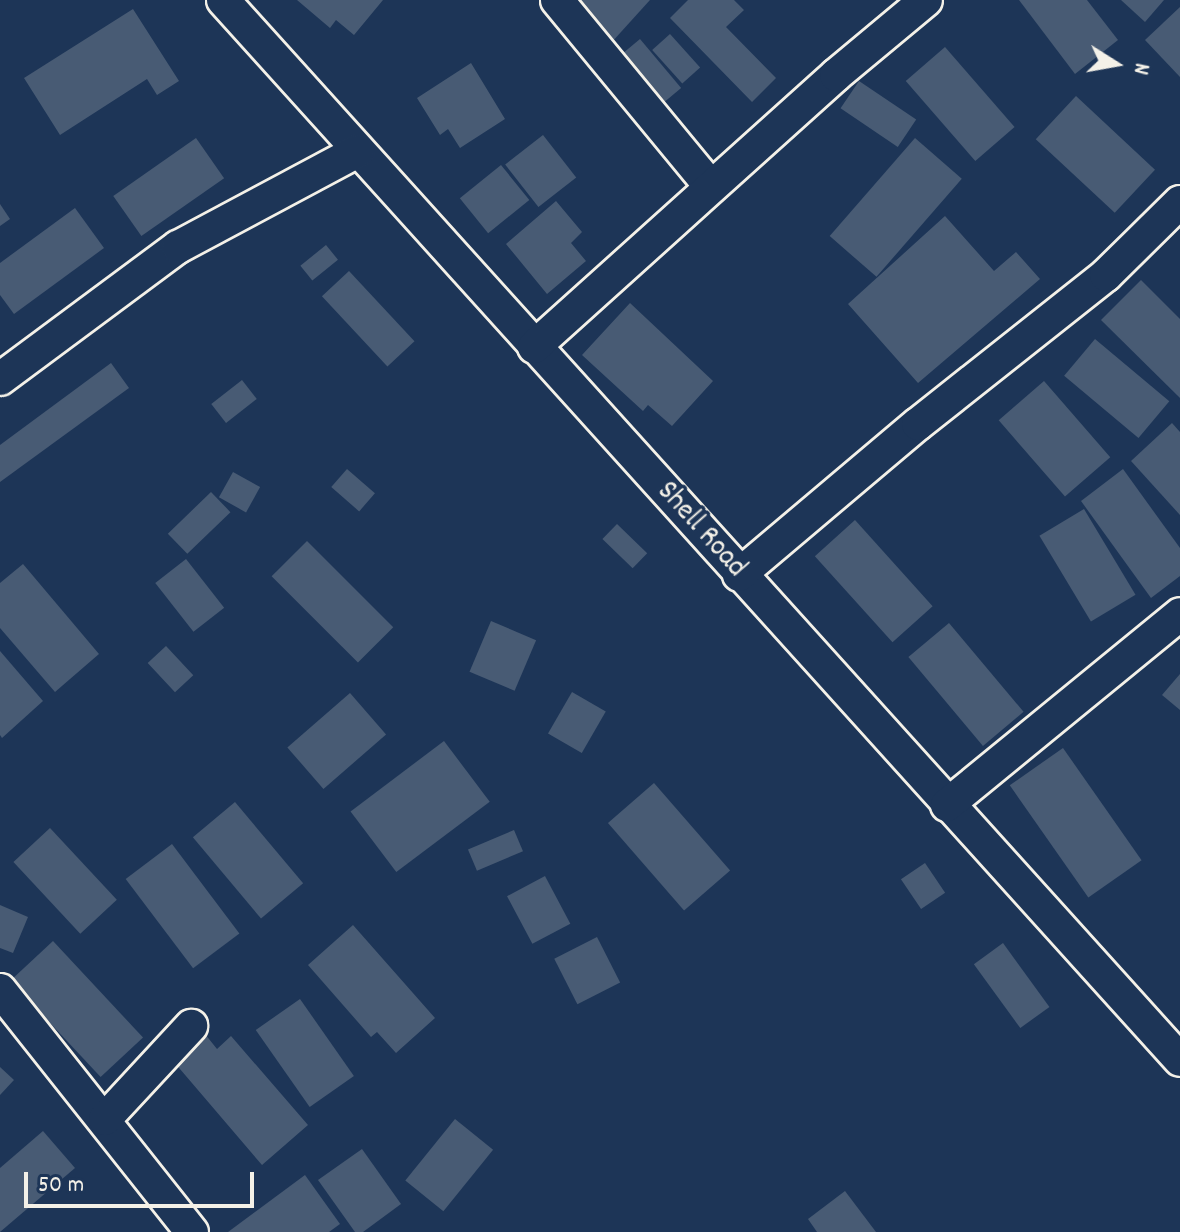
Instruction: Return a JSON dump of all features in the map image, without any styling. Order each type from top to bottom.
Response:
[{"type":"street","name":"Shell Road","points":[[223,0],[1180,1060]]},
{"type":"street","points":[[557,0],[711,187]]},
{"type":"street","points":[[534,347],[836,75],[926,0]]},
{"type":"street","points":[[0,379],[178,247],[358,151]]},
{"type":"street","points":[[739,575],[918,424],[1106,275],[1180,202]]},
{"type":"street","points":[[947,805],[1180,614]]},
{"type":"street","points":[[0,990],[192,1232]]},
{"type":"street","points":[[105,1119],[191,1026]]},
{"type":"building","points":[[297,0],[383,0],[354,35],[336,20],[330,28]]},
{"type":"building","points":[[581,0],[650,0],[611,43],[574,9]]},
{"type":"building","points":[[688,0],[734,0],[744,10],[726,27],[776,78],[752,102],[670,18]]},
{"type":"building","points":[[1019,0],[1087,0],[1118,40],[1075,74]]},
{"type":"building","points":[[1121,0],[1164,0],[1145,22]]},
{"type":"building","points":[[1180,7],[1180,77],[1145,40]]},
{"type":"building","points":[[133,9],[179,81],[157,95],[147,79],[60,135],[24,78]]},
{"type":"building","points":[[670,34],[700,67],[682,84],[652,50]]},
{"type":"building","points":[[640,39],[681,88],[662,104],[621,55]]},
{"type":"building","points":[[945,47],[1015,127],[975,161],[906,81]]},
{"type":"building","points":[[471,63],[505,119],[460,148],[448,129],[440,135],[417,98]]},
{"type":"building","points":[[859,81],[916,120],[898,147],[841,108]]},
{"type":"building","points":[[1076,96],[1155,170],[1115,213],[1036,139]]},
{"type":"building","points":[[543,135],[576,178],[538,207],[505,165]]},
{"type":"building","points":[[196,138],[224,178],[141,236],[113,196]]},
{"type":"building","points":[[915,138],[962,179],[877,277],[830,236]]},
{"type":"building","points":[[501,165],[529,200],[488,233],[460,198]]},
{"type":"building","points":[[556,201],[582,232],[571,243],[586,261],[547,294],[506,244]]},
{"type":"building","points":[[0,204],[10,219],[0,226]]},
{"type":"building","points":[[75,208],[104,248],[14,314],[0,295],[0,263]]},
{"type":"building","points":[[945,216],[994,271],[1016,252],[1040,279],[918,383],[848,304]]},
{"type":"building","points":[[326,245],[338,260],[312,281],[300,266]]},
{"type":"building","points":[[349,271],[414,341],[387,366],[322,296]]},
{"type":"building","points":[[1141,280],[1180,319],[1180,398],[1101,320]]},
{"type":"building","points":[[630,303],[713,381],[672,426],[648,405],[643,411],[582,355]]},
{"type":"building","points":[[1095,339],[1169,401],[1138,438],[1064,376]]},
{"type":"building","points":[[111,363],[129,388],[0,482],[0,445]]},
{"type":"building","points":[[242,380],[257,399],[226,423],[211,404]]},
{"type":"building","points":[[1044,381],[1110,457],[1065,497],[999,420]]},
{"type":"building","points":[[1172,423],[1180,432],[1180,515],[1131,461]]},
{"type":"building","points":[[347,469],[375,493],[359,511],[331,487]]},
{"type":"building","points":[[1123,469],[1180,548],[1180,576],[1151,598],[1081,501]]},
{"type":"building","points":[[233,472],[260,487],[246,512],[219,497]]},
{"type":"building","points":[[211,492],[230,512],[187,554],[168,534]]},
{"type":"building","points":[[1084,509],[1136,595],[1091,621],[1039,536]]},
{"type":"building","points":[[855,520],[933,606],[892,642],[815,556]]},
{"type":"building","points":[[617,524],[647,553],[633,568],[602,539]]},
{"type":"building","points":[[307,541],[393,627],[358,663],[272,576]]},
{"type":"building","points":[[186,559],[224,608],[193,632],[155,583]]},
{"type":"building","points":[[23,564],[99,654],[55,692],[0,628],[0,583]]},
{"type":"building","points":[[491,621],[536,640],[515,691],[470,672]]},
{"type":"building","points":[[949,623],[1024,712],[983,746],[908,657]]},
{"type":"building","points":[[166,646],[193,675],[175,692],[148,663]]},
{"type":"building","points":[[0,651],[43,701],[2,738],[0,735]]},
{"type":"building","points":[[1180,674],[1180,710],[1162,695]]},
{"type":"building","points":[[572,692],[606,712],[582,753],[548,734]]},
{"type":"building","points":[[350,693],[386,735],[323,789],[287,747]]},
{"type":"building","points":[[444,741],[490,802],[396,872],[351,811]]},
{"type":"building","points":[[1063,748],[1142,860],[1088,898],[1010,785]]},
{"type":"building","points":[[654,783],[730,871],[684,911],[608,823]]},
{"type":"building","points":[[235,802],[303,883],[261,919],[193,837]]},
{"type":"building","points":[[50,828],[117,900],[80,934],[13,862]]},
{"type":"building","points":[[514,830],[523,851],[477,871],[468,850]]},
{"type":"building","points":[[172,844],[239,933],[193,968],[126,879]]},
{"type":"building","points":[[925,863],[945,893],[921,909],[901,879]]},
{"type":"building","points":[[545,876],[570,924],[532,944],[507,896]]},
{"type":"building","points":[[0,905],[28,917],[13,953],[0,948]]},
{"type":"building","points":[[353,925],[435,1018],[396,1053],[377,1032],[371,1037],[308,965]]},
{"type":"building","points":[[597,937],[620,982],[577,1004],[554,959]]},
{"type":"building","points":[[53,941],[143,1038],[101,1077],[11,981]]},
{"type":"building","points":[[1003,943],[1049,1007],[1020,1028],[974,964]]},
{"type":"building","points":[[300,999],[354,1076],[310,1107],[256,1030]]},
{"type":"building","points":[[205,1034],[217,1049],[231,1036],[308,1125],[262,1165],[174,1062]]},
{"type":"building","points":[[0,1067],[14,1080],[0,1095]]},
{"type":"building","points":[[455,1119],[493,1150],[443,1211],[405,1180]]},
{"type":"building","points":[[43,1131],[75,1168],[0,1232],[0,1168]]},
{"type":"building","points":[[362,1149],[401,1204],[363,1232],[355,1232],[318,1180]]},
{"type":"building","points":[[305,1175],[340,1224],[329,1232],[228,1232]]},
{"type":"building","points":[[845,1191],[876,1232],[817,1232],[808,1219]]}]
